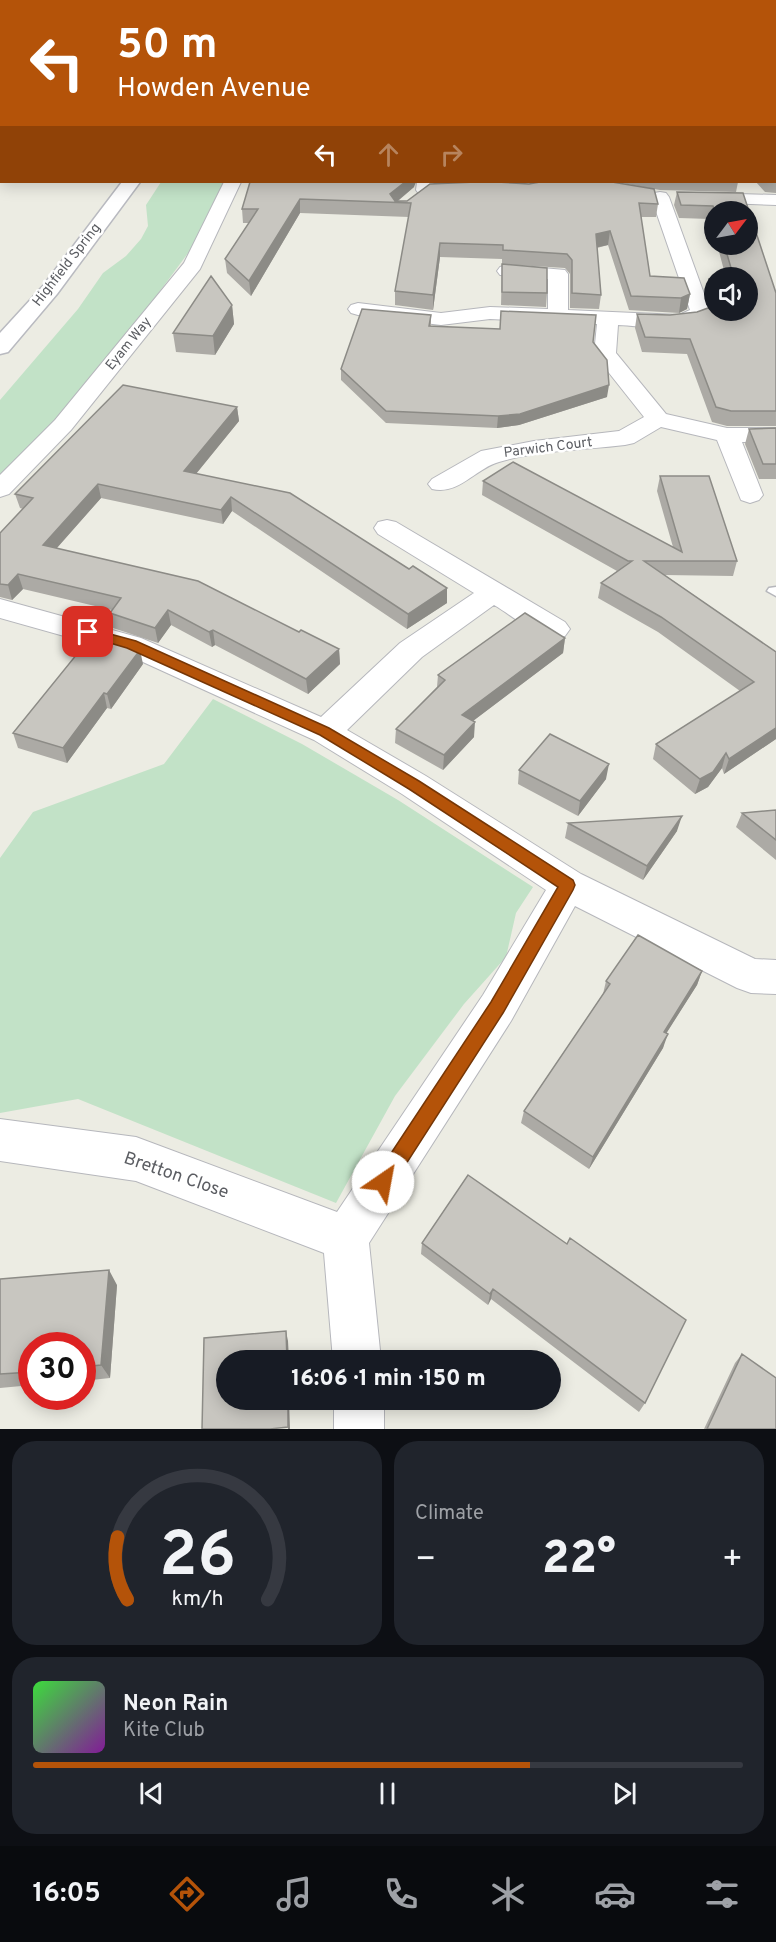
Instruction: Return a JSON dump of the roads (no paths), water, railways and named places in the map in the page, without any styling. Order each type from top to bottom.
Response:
[{"type":"main road","name":"Highfield Spring","points":[[0,347],[50,290],[130,183]]},
{"type":"street","name":"Eyam Way","points":[[0,489],[63,425],[193,265],[232,183]]},
{"type":"street","points":[[409,202],[425,186],[478,188]]},
{"type":"street","points":[[638,194],[660,197],[776,200]]},
{"type":"street","points":[[357,309],[441,319],[490,313],[681,321],[701,314],[660,197]]},
{"type":"street","points":[[507,271],[558,274],[558,315]]},
{"type":"street","points":[[608,317],[605,354],[658,419],[727,435],[776,435]]},
{"type":"street","name":"Parwich Court","points":[[441,484],[490,456],[534,448],[626,438],[658,419]]},
{"type":"street","points":[[727,435],[750,495]]},
{"type":"street","points":[[387,528],[555,629]]},
{"type":"street","points":[[325,732],[411,650],[494,592]]},
{"type":"street","points":[[0,608],[131,645],[325,732],[414,785],[568,885],[751,976],[776,977]]},
{"type":"street","points":[[356,1350],[346,1238],[497,1008],[568,885]]},
{"type":"street","name":"Bretton Close","points":[[0,1140],[136,1159],[346,1238]]},
{"type":"street","points":[[359,1410],[359,1429]]}]
